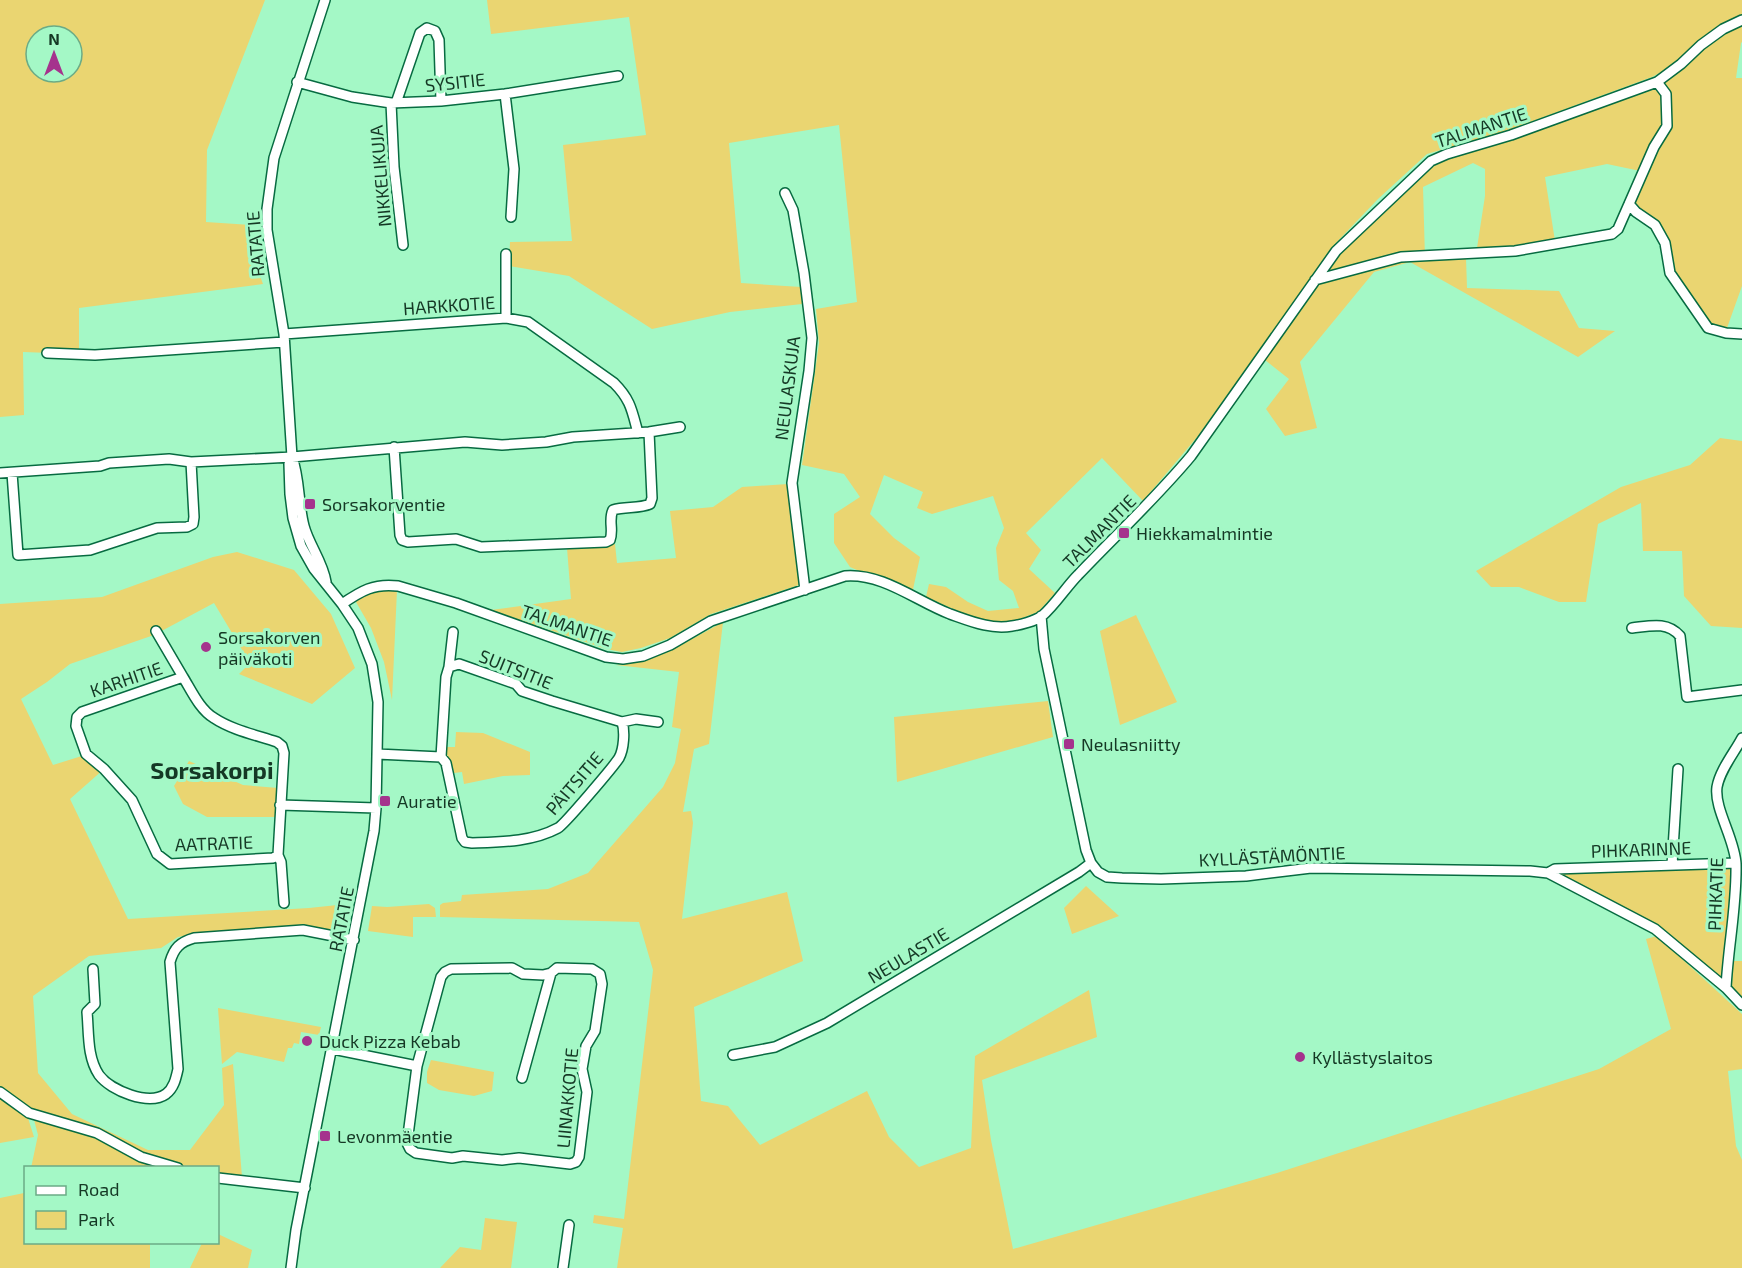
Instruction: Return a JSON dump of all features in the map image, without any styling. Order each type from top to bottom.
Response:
[{"type":"street","name":"RATATIE","points":[[291,1268],[354,940],[374,831],[376,808],[378,702],[372,664],[358,628],[314,569],[301,546],[296,528],[290,494],[289,464],[292,457],[284,338],[267,230],[267,209],[274,158],[325,0]]},
{"type":"street","name":"TALMANTIE","points":[[342,604],[373,586],[399,586],[456,603],[606,657],[623,659],[643,656],[670,645],[711,621],[845,576],[855,575],[882,582],[944,612],[987,626],[1000,628],[1014,626],[1041,616],[1164,488],[1191,456],[1336,252],[1431,161],[1511,135],[1657,82],[1701,45],[1723,29],[1742,20]]},
{"type":"street","name":"NIKKELIKUJA","points":[[403,245],[394,168],[394,103],[420,33],[427,28],[435,31],[439,40],[441,101]]},
{"type":"street","name":"SYSITIE","points":[[297,82],[352,98],[394,103],[441,101],[505,94],[618,76]]},
{"type":"street","points":[[1315,280],[1401,257],[1515,250],[1612,234],[1618,229],[1654,147],[1667,126],[1666,94],[1657,82]]},
{"type":"street","points":[[505,94],[514,169],[511,217]]},
{"type":"street","name":"NEULASKUJA","points":[[785,194],[793,210],[812,338],[792,483],[805,590]]},
{"type":"street","points":[[1629,204],[1635,212],[1655,225],[1665,243],[1670,273],[1708,328],[1742,334]]},
{"type":"street","points":[[506,254],[506,318]]},
{"type":"street","name":"HARKKOTIE","points":[[47,353],[95,355],[506,318],[528,322],[614,383],[628,400],[638,433]]},
{"type":"street","points":[[0,473],[169,459],[191,462],[292,457],[465,442],[502,445],[649,432],[680,427]]},
{"type":"street","points":[[394,447],[402,540],[408,542],[456,539],[481,548],[572,543],[610,540],[613,510],[650,504],[652,498],[649,432]]},
{"type":"street","points":[[12,473],[18,555],[90,550],[157,528],[188,527],[193,524],[194,517],[191,462]]},
{"type":"street","points":[[1041,616],[1044,649],[1086,849],[1091,863]]},
{"type":"street","points":[[1632,628],[1668,627],[1674,629],[1680,636],[1687,697],[1742,690]]},
{"type":"street","points":[[156,631],[183,677]]},
{"type":"street","points":[[377,754],[441,757],[446,677],[453,632]]},
{"type":"street","name":"SUITSITIE","points":[[449,667],[459,664],[516,684],[522,691],[622,722],[636,719],[658,722]]},
{"type":"street","name":"KARHITIE","points":[[77,717],[82,712],[183,677],[201,705],[213,718],[277,742],[282,746],[284,753],[280,805]]},
{"type":"street","name":"AATRATIE","points":[[77,717],[76,726],[86,754],[104,769],[132,800],[157,854],[170,864],[273,858],[278,855],[280,805]]},
{"type":"street","name":"PÄITSITIE","points":[[441,757],[446,763],[462,838],[465,842],[514,841],[537,837],[560,828],[620,757],[624,729],[622,722]]},
{"type":"street","name":"PIHKATIE","points":[[1726,988],[1736,863],[1717,792],[1721,775],[1742,738]]},
{"type":"street","points":[[1672,865],[1678,769]]},
{"type":"street","points":[[280,805],[376,808]]},
{"type":"street","points":[[278,855],[281,862],[284,903]]},
{"type":"street","name":"KYLLÄSTÄMÖNTIE","points":[[1091,863],[1098,872],[1107,877],[1161,879],[1246,876],[1311,868],[1548,873],[1656,929],[1726,988],[1742,1005]]},
{"type":"street","name":"NEULASTIE","points":[[733,1055],[774,1047],[827,1023],[1091,863]]},
{"type":"street","name":"PIHKARINNE","points":[[1548,873],[1555,869],[1736,863]]},
{"type":"street","points":[[93,969],[95,1004],[87,1012],[90,1057],[100,1077],[116,1089],[147,1099],[166,1095],[175,1084],[178,1070],[170,962],[174,950],[183,941],[194,938],[303,930],[354,940]]},
{"type":"street","name":"LIINAKKOTIE","points":[[513,968],[523,974],[543,975],[557,968],[592,969],[600,974],[602,984],[595,1031],[586,1046],[582,1069],[587,1092],[579,1157],[576,1162],[570,1164],[519,1158],[502,1160],[463,1156],[452,1158],[416,1153],[407,1143],[417,1066],[441,977],[445,972],[451,969],[513,968]]},
{"type":"street","points":[[522,1078],[551,973]]},
{"type":"street","points":[[333,1049],[417,1066]]},
{"type":"street","points":[[0,1092],[29,1113],[97,1133],[141,1157],[174,1166]]},
{"type":"street","points":[[219,1178],[305,1188]]},
{"type":"street","points":[[564,1268],[569,1225]]},
{"type":"green space","points":[[0,0],[265,0],[207,150],[206,222],[251,225],[253,257],[263,284],[79,308],[79,354],[23,352],[24,415],[0,417]]},
{"type":"green space","points":[[487,0],[1742,0],[1742,17],[1678,63],[1652,77],[1511,129],[1427,154],[1378,199],[1334,245],[1198,436],[1143,501],[1102,458],[1026,533],[1041,550],[1029,569],[1055,593],[1038,612],[999,624],[964,614],[926,597],[929,584],[946,587],[968,602],[988,611],[1019,608],[1013,591],[999,580],[996,548],[1004,528],[993,496],[932,514],[917,508],[923,492],[884,475],[870,514],[894,538],[920,557],[912,594],[850,567],[834,543],[834,514],[860,497],[844,474],[802,465],[819,343],[816,309],[857,302],[839,125],[729,143],[741,283],[801,287],[802,304],[730,312],[652,329],[569,276],[509,266],[510,242],[572,241],[563,145],[646,135],[629,17],[491,34]]},
{"type":"green space","points":[[1742,23],[1742,42],[1736,78],[1742,78],[1742,286],[1727,328],[1708,324],[1672,272],[1668,241],[1632,204],[1645,172],[1607,164],[1545,177],[1555,241],[1514,247],[1477,248],[1485,196],[1485,169],[1473,163],[1423,187],[1425,258],[1466,258],[1467,288],[1559,291],[1579,328],[1615,331],[1578,357],[1410,262],[1374,272],[1300,362],[1317,428],[1285,436],[1266,409],[1289,379],[1265,360],[1340,254],[1437,163],[1655,89],[1723,32]]},
{"type":"green space","points":[[1720,438],[1742,441],[1742,628],[1711,626],[1684,596],[1682,551],[1643,551],[1641,503],[1598,524],[1586,602],[1559,602],[1519,587],[1491,587],[1476,571],[1621,487],[1690,465]]},
{"type":"green space","points":[[788,484],[799,585],[711,614],[670,638],[622,652],[606,649],[491,610],[571,599],[567,548],[615,544],[617,563],[676,558],[670,511],[713,507],[742,487]]},
{"type":"green space","points":[[237,552],[294,570],[331,614],[355,668],[312,704],[239,674],[250,663],[214,603],[154,635],[70,664],[21,699],[53,765],[85,755],[104,769],[70,799],[128,919],[347,904],[341,934],[193,934],[178,937],[161,948],[89,956],[33,996],[38,1073],[72,1114],[148,1150],[190,1150],[224,1105],[222,1068],[233,1064],[242,1177],[219,1176],[219,1166],[181,1166],[142,1155],[97,1131],[27,1115],[34,1137],[0,1143],[0,604],[102,597],[213,557]]},
{"type":"green space","points":[[397,590],[392,700],[384,662],[371,628],[356,602],[370,591]]},
{"type":"green space","points":[[1136,615],[1177,702],[1120,725],[1100,631]]},
{"type":"green space","points":[[723,622],[709,744],[694,749],[683,812],[691,811],[693,823],[682,919],[787,892],[803,961],[694,1007],[701,1101],[728,1106],[760,1145],[867,1091],[889,1137],[919,1167],[971,1148],[975,1056],[1089,990],[1097,1037],[982,1080],[991,1140],[1013,1249],[1277,1173],[1599,1069],[1671,1029],[1646,939],[1657,936],[1742,1014],[1742,1069],[1728,1071],[1736,1146],[1742,1160],[1742,1268],[617,1268],[623,1228],[593,1223],[594,1215],[624,1219],[653,970],[639,922],[440,917],[440,905],[461,901],[462,895],[548,889],[588,873],[663,787],[675,763],[681,729],[672,727],[679,672],[616,665],[650,659],[674,649]]},
{"type":"green space","points":[[1048,701],[1053,737],[897,782],[894,717]]},
{"type":"green space","points":[[456,732],[483,733],[530,752],[530,775],[503,776],[464,784],[462,772],[454,773],[446,751],[446,747],[455,747]]},
{"type":"green space","points":[[189,761],[243,785],[278,788],[276,817],[207,817],[183,804],[174,786]]},
{"type":"green space","points":[[1733,865],[1723,981],[1660,926],[1561,874],[1643,868]]},
{"type":"green space","points":[[1086,886],[1119,916],[1072,934],[1064,908]]},
{"type":"green space","points":[[429,904],[435,908],[436,917],[413,917],[413,937],[368,931],[372,906]]},
{"type":"green space","points":[[1733,961],[1742,961],[1742,998],[1732,988]]},
{"type":"green space","points":[[218,1008],[321,1027],[319,1035],[301,1032],[299,1044],[294,1043],[292,1048],[288,1048],[284,1062],[237,1052],[222,1064]]},
{"type":"green space","points":[[431,1060],[494,1072],[492,1091],[474,1096],[439,1090],[427,1083],[427,1072]]},
{"type":"green space","points":[[33,1116],[96,1135],[162,1166],[31,1166],[38,1135]]},
{"type":"green space","points":[[24,1193],[24,1244],[150,1244],[150,1268],[0,1268],[0,1198]]},
{"type":"green space","points":[[485,1218],[517,1222],[511,1268],[440,1268],[460,1247],[481,1250]]},
{"type":"green space","points":[[219,1234],[252,1250],[248,1268],[190,1268],[202,1244],[219,1244]]},
{"type":"place","name":"Sorsakorventie","points":[[310,504]]},
{"type":"place","name":"Hiekkamalmintie","points":[[1124,533]]},
{"type":"place","name":"Sorsakorven päiväkoti","points":[[206,647]]},
{"type":"place","name":"Neulasniitty","points":[[1069,744]]},
{"type":"place","name":"Auratie","points":[[385,801]]},
{"type":"place","name":"Duck Pizza Kebab","points":[[307,1041]]},
{"type":"place","name":"Kyllästyslaitos","points":[[1300,1057]]},
{"type":"place","name":"Levonmäentie","points":[[325,1136]]},
{"type":"district","name":"Sorsakorpi","points":[[212,769]]}]
